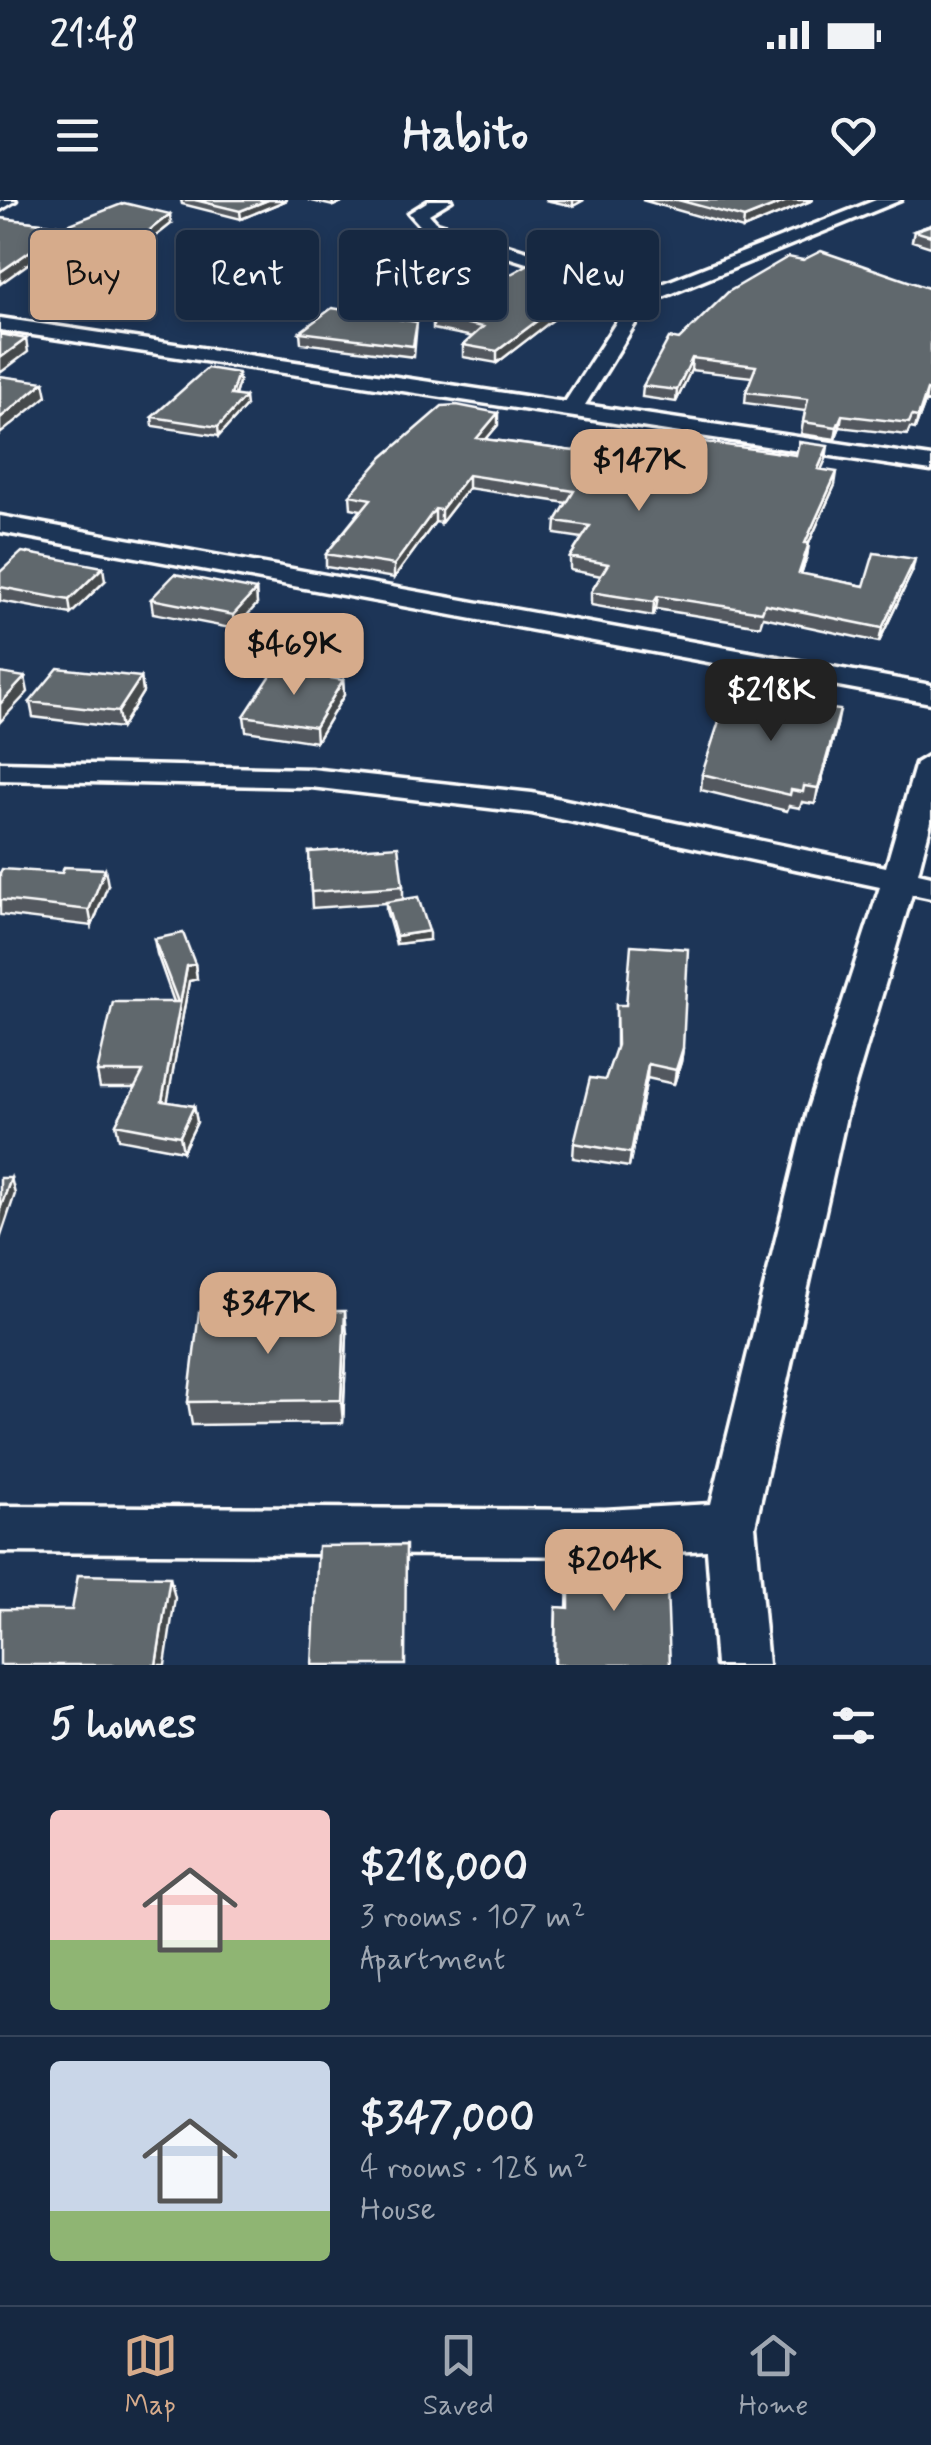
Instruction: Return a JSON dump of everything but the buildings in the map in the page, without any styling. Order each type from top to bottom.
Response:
[{"type":"street","points":[[0,205],[7,200]]},
{"type":"street","points":[[443,200],[418,213],[432,227],[527,257]]},
{"type":"street","points":[[659,293],[892,200]]},
{"type":"street","points":[[570,410],[628,320]]},
{"type":"street","points":[[0,324],[931,464]]},
{"type":"street","points":[[0,524],[931,694]]},
{"type":"street","points":[[742,1665],[730,1526],[827,1112],[915,883],[931,763]]},
{"type":"street","points":[[0,771],[312,778],[532,803],[915,883]]},
{"type":"street","points":[[0,1529],[606,1533],[730,1526]]}]
